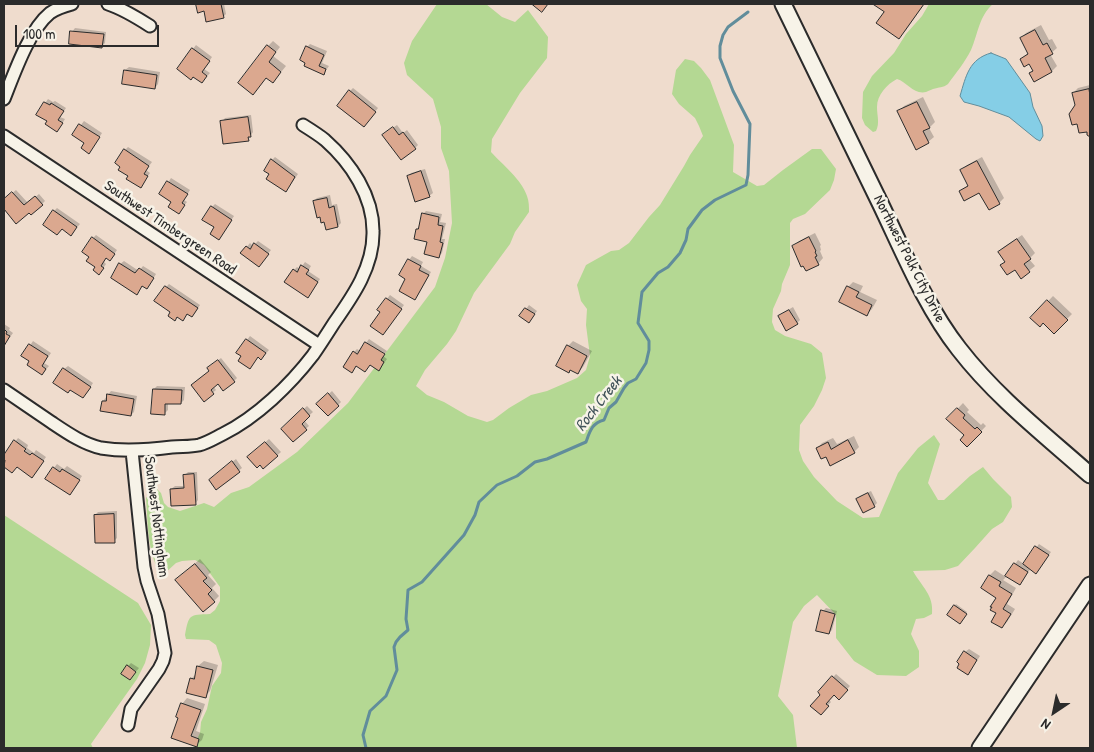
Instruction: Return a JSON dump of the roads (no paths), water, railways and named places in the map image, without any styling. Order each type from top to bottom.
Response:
[{"type":"street","points":[[4,99],[36,28],[50,14],[72,4]]},
{"type":"street","points":[[108,4],[119,7],[150,26]]},
{"type":"street","name":"Northwest Polk City Drive","points":[[783,4],[929,303],[950,336],[993,388],[1090,474]]},
{"type":"street","points":[[4,390],[69,434],[88,444],[120,451],[199,445],[232,430],[250,418],[302,368],[319,345],[357,287],[366,269],[371,252],[374,231],[370,211],[364,191],[354,172],[334,148],[303,125]]},
{"type":"street","name":"Southwest Timbergreen Road","points":[[4,136],[319,345]]},
{"type":"street","name":"Southwest Nottingham","points":[[128,725],[131,709],[159,669],[165,652],[158,614],[144,567],[132,451]]},
{"type":"street","points":[[980,748],[1090,585]]},
{"type":"water","points":[[991,53],[1006,59],[1030,93],[1033,107],[1042,126],[1043,136],[1040,141],[1009,117],[964,102],[960,96],[973,64],[978,59]]},
{"type":"waterway","name":"Rock Creek","points":[[366,748],[363,735],[370,711],[386,696],[397,670],[394,647],[400,637],[408,630],[406,619],[408,590],[422,582],[464,535],[475,515],[479,502],[497,485],[517,476],[535,462],[547,459],[586,442],[592,428],[604,420],[609,408],[616,402],[628,383],[636,379],[646,363],[649,341],[638,323],[642,292],[658,273],[668,267],[680,253],[686,240],[688,229],[702,210],[715,200],[746,185],[750,124],[733,91],[720,58],[720,46],[723,35],[728,27],[748,12]]}]
